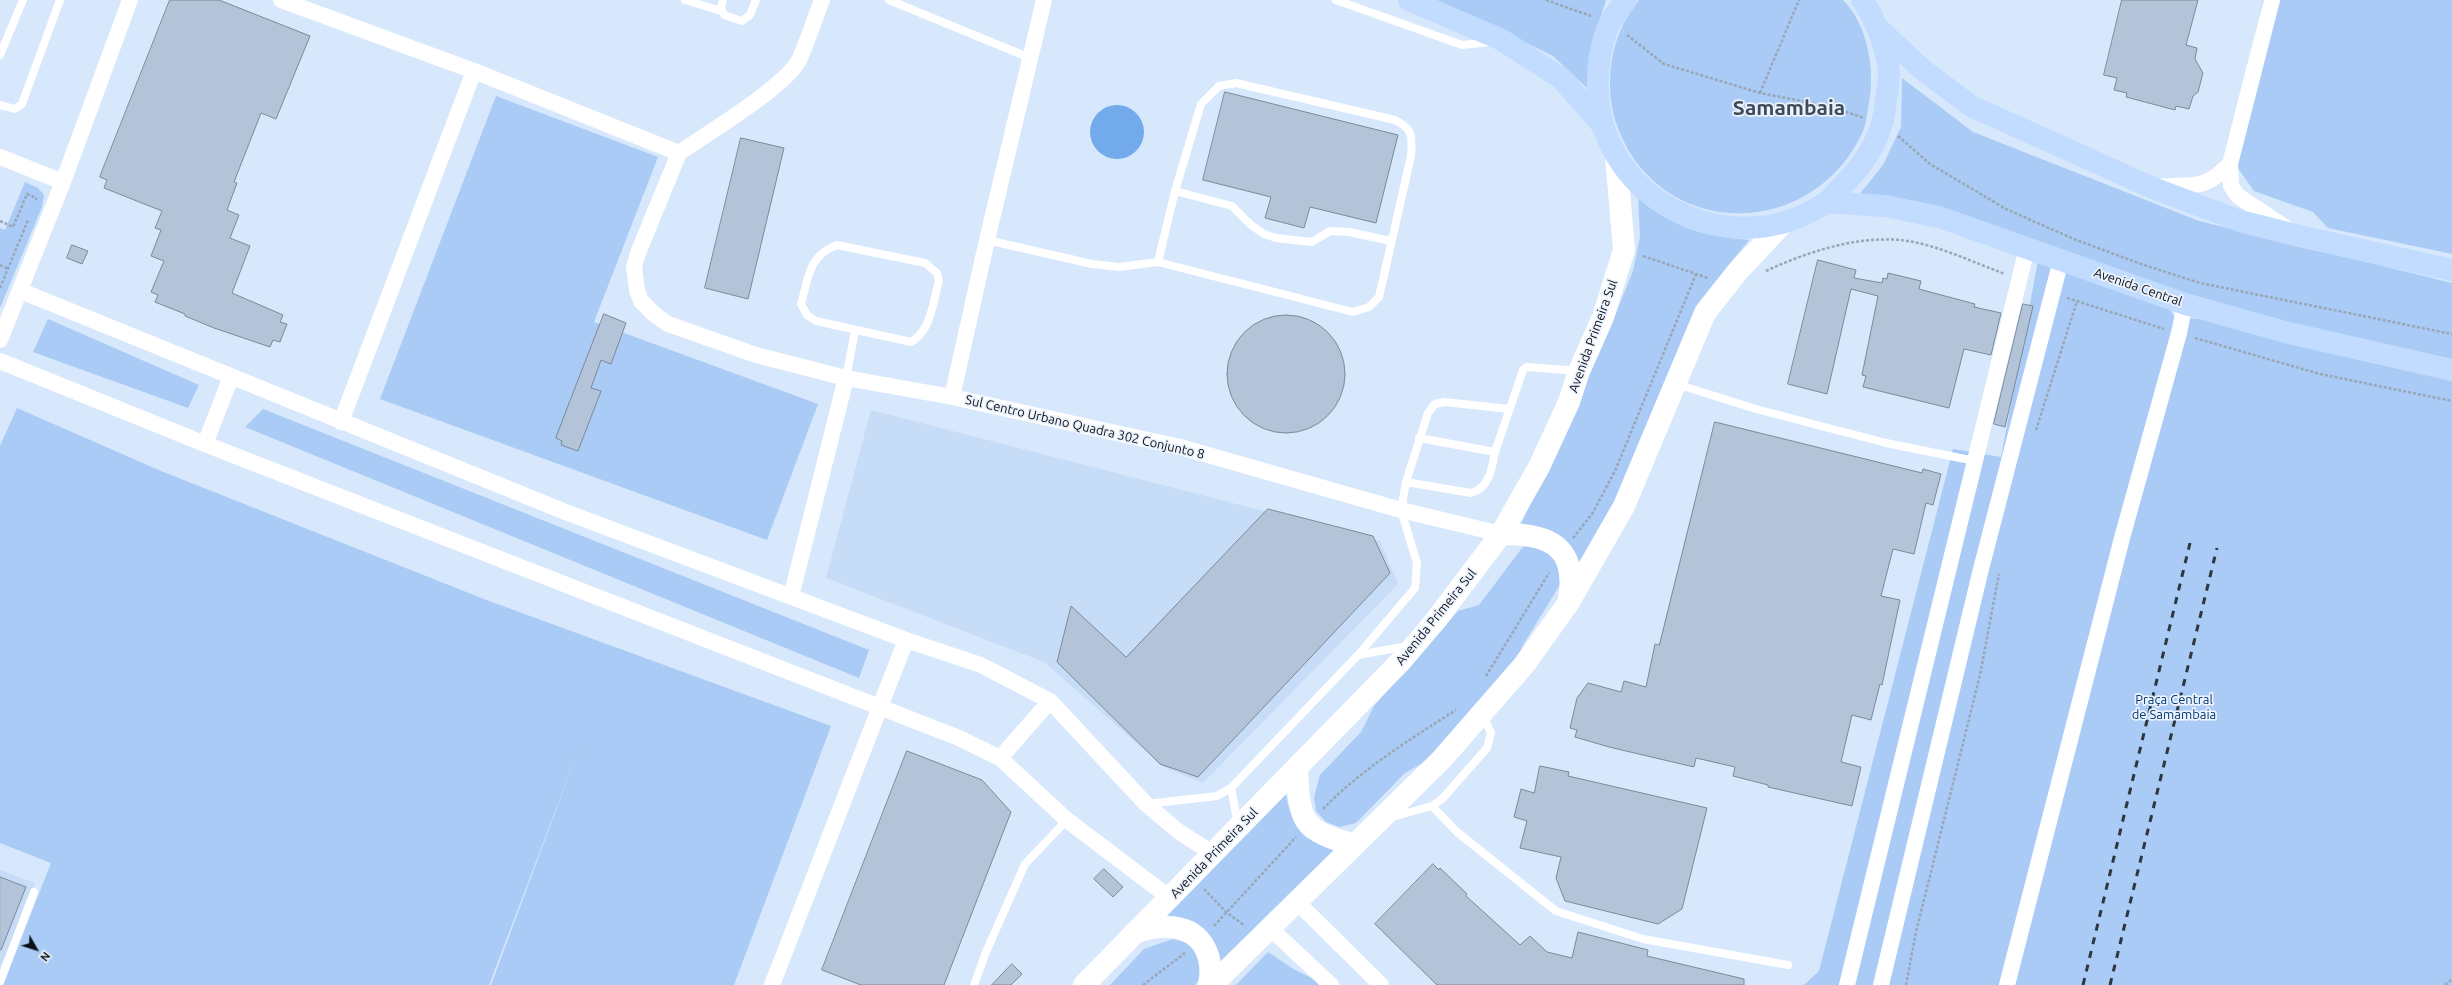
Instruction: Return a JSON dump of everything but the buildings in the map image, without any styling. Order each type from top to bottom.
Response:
[{"type":"main road","points":[[1409,0],[1502,40],[1562,79],[1604,128]]},
{"type":"main road","points":[[1626,0],[1611,22],[1600,56],[1597,93],[1604,128],[1616,156],[1647,193],[1688,218],[1735,229],[1783,223],[1805,215],[1826,202],[1861,168],[1883,124],[1889,76],[1871,10]]},
{"type":"main road","points":[[1871,10],[1923,70],[1971,106],[2153,188],[2240,221],[2298,236],[2452,270]]},
{"type":"main road","name":"Avenida Primeira Sul","points":[[1084,985],[1297,768],[1415,644],[1501,534],[1539,468],[1569,402],[1579,372],[1603,317],[1624,250],[1616,156]]},
{"type":"main road","name":"Avenida Central","points":[[1826,202],[1885,206],[1939,217],[2185,304],[2289,333],[2452,370]]},
{"type":"main road","points":[[1210,985],[1297,902],[1442,759],[1524,664],[1569,602],[1624,506],[1705,312],[1783,223]]},
{"type":"main road","points":[[1501,534],[1540,536],[1552,543],[1561,552],[1568,565],[1572,580],[1569,602]]},
{"type":"main road","points":[[1297,768],[1300,808],[1307,825],[1328,838],[1354,845]]},
{"type":"main road","points":[[1134,933],[1167,926],[1189,932],[1209,953],[1211,960],[1210,985]]},
{"type":"street","points":[[0,340],[21,291],[63,182],[130,0]]},
{"type":"street","points":[[281,0],[474,71],[679,153],[772,88],[788,74],[798,60],[822,0]]},
{"type":"street","points":[[952,397],[986,240],[1044,0]]},
{"type":"street","points":[[2272,0],[2230,164],[2231,186],[2238,196],[2274,217],[2298,236]]},
{"type":"street","points":[[341,422],[474,71]]},
{"type":"street","name":"Sul Centro Urbano Quadra 302 Conjunto 8","points":[[679,153],[638,253],[634,267],[637,290],[641,301],[668,324],[756,355],[846,378],[952,397],[1180,447],[1401,510],[1501,534]]},
{"type":"street","points":[[0,157],[63,182]]},
{"type":"street","points":[[2153,188],[2201,185],[2217,178],[2230,164]]},
{"type":"street","points":[[1847,985],[2027,248]]},
{"type":"street","points":[[1881,985],[1980,573],[2061,260]]},
{"type":"street","points":[[21,291],[563,511],[906,640],[981,665],[1050,701],[1146,804],[1178,831],[1212,853]]},
{"type":"street","points":[[2007,985],[2122,538],[2179,333],[2185,304]]},
{"type":"street","points":[[0,361],[205,444],[959,738],[1000,758],[1067,820],[1170,898]]},
{"type":"street","points":[[205,444],[231,377]]},
{"type":"street","points":[[792,597],[846,378]]},
{"type":"street","points":[[772,985],[906,640]]},
{"type":"street","points":[[1000,758],[1050,701]]},
{"type":"street","points":[[1297,902],[1381,985]]},
{"type":"street","points":[[1270,928],[1331,985]]},
{"type":"lane","points":[[0,55],[23,0]]},
{"type":"lane","points":[[0,105],[15,109],[22,104],[60,0]]},
{"type":"lane","points":[[685,0],[721,11],[724,15],[742,21],[747,18],[756,0]]},
{"type":"lane","points":[[721,11],[723,0]]},
{"type":"lane","points":[[889,0],[1030,58]]},
{"type":"lane","points":[[1336,0],[1462,44],[1502,40]]},
{"type":"lane","points":[[986,240],[1092,264],[1119,267],[1158,262],[1353,312],[1369,307],[1379,297],[1411,156],[1412,136],[1405,125],[1395,120],[1236,83],[1219,86],[1201,104],[1175,191],[1158,262]]},
{"type":"lane","points":[[1175,191],[1232,206],[1264,234],[1276,238],[1312,242],[1330,231],[1349,232],[1391,241]]},
{"type":"lane","points":[[837,245],[852,247],[925,263],[937,273],[939,281],[926,328],[920,337],[911,342],[855,331],[816,321],[807,315],[801,304],[814,260],[824,250],[837,245]]},
{"type":"lane","points":[[846,378],[855,331]]},
{"type":"lane","points":[[1406,482],[1471,493],[1479,490],[1491,473],[1495,452],[1523,370],[1527,368],[1579,372]]},
{"type":"lane","points":[[1674,384],[1756,409],[1886,444],[1975,461]]},
{"type":"lane","points":[[1146,804],[1217,796],[1231,788],[1358,655],[1415,588],[1417,563],[1401,510],[1406,482],[1428,413],[1435,404],[1444,402],[1510,409]]},
{"type":"lane","points":[[1420,438],[1495,452]]},
{"type":"lane","points":[[1358,655],[1415,644]]},
{"type":"lane","points":[[1380,820],[1432,806],[1442,799],[1487,748],[1491,733],[1482,713]]},
{"type":"lane","points":[[1231,788],[1238,828]]},
{"type":"lane","points":[[1432,806],[1457,832],[1556,911],[1643,939],[1788,965]]},
{"type":"lane","points":[[974,985],[986,952],[1025,864],[1067,820]]},
{"type":"lane","points":[[0,982],[34,892]]},
{"type":"path","points":[[1546,0],[1611,22],[1664,64],[1760,93],[1828,106],[1883,124],[1930,164],[2006,209],[2076,240],[2200,283],[2452,334]]},
{"type":"path","points":[[1760,93],[1799,0]]},
{"type":"path","points":[[0,221],[13,228],[27,194],[36,198],[34,205]]},
{"type":"path","points":[[0,288],[31,212]]},
{"type":"path","points":[[1761,274],[1790,260],[1853,242],[1901,240],[1926,246],[2019,279]]},
{"type":"path","points":[[1624,250],[1728,284]]},
{"type":"path","points":[[0,265],[8,269]]},
{"type":"path","points":[[1483,682],[1561,552],[1592,514],[1614,471],[1696,274]]},
{"type":"path","points":[[2053,292],[2237,352],[2320,374],[2452,401]]},
{"type":"path","points":[[2035,434],[2077,301]]},
{"type":"path","points":[[1906,985],[1916,932],[1980,675],[2000,567]]},
{"type":"path","points":[[1143,985],[1200,942],[1307,825],[1347,784],[1406,742],[1458,709]]},
{"type":"path","points":[[2445,985],[2452,978]]},
{"type":"shaded area","points":[[1117,105],[1127,107],[1136,113],[1142,122],[1144,132],[1142,142],[1136,151],[1127,157],[1117,159],[1107,157],[1098,151],[1092,142],[1090,132],[1092,122],[1098,113],[1107,107]]},
{"type":"shaded area","points":[[871,410],[1380,541],[1398,584],[1203,783],[1165,768],[1044,662],[826,578]]},
{"type":"shaded area","points":[[0,870],[35,883],[0,967]]},
{"type":"green space","points":[[1425,0],[1606,0],[1589,55],[1588,89],[1553,56],[1506,33]]},
{"type":"green space","points":[[1639,0],[1843,0],[1859,23],[1864,37],[1868,51],[1871,80],[1864,128],[1844,163],[1818,187],[1789,204],[1756,212],[1722,212],[1690,204],[1660,186],[1634,159],[1628,150],[1619,131],[1611,101],[1610,80],[1612,58],[1622,28],[1632,9]]},
{"type":"green space","points":[[2263,0],[2452,0],[2452,254],[2328,228],[2313,212],[2254,191],[2228,154]]},
{"type":"green space","points":[[1902,78],[1973,132],[2199,221],[2452,283],[2452,364],[2201,304],[1859,195],[1883,165],[1901,127]]},
{"type":"green space","points":[[496,96],[658,157],[594,322],[818,404],[767,540],[380,399]]},
{"type":"green space","points":[[25,182],[38,188],[44,195],[42,207],[0,308],[0,228],[5,230]]},
{"type":"green space","points":[[1638,195],[1652,206],[1678,222],[1702,232],[1749,240],[1698,303],[1619,503],[1580,572],[1521,524],[1603,345],[1633,271],[1640,237]]},
{"type":"green space","name":"Praça Central de Samambaia","points":[[2038,261],[2169,308],[2174,316],[2206,320],[2452,374],[2452,985],[1804,985],[1819,971],[1953,449],[2001,457]]},
{"type":"green space","points":[[48,319],[199,385],[188,408],[33,352]]},
{"type":"green space","points":[[17,408],[161,471],[489,601],[831,726],[734,985],[491,985],[580,746],[489,985],[3,985],[51,863],[0,843],[0,446]]},
{"type":"green space","points":[[263,409],[869,650],[859,678],[245,427]]},
{"type":"green space","points":[[1536,541],[1562,558],[1561,583],[1523,645],[1517,662],[1428,760],[1405,773],[1356,823],[1340,827],[1326,822],[1316,811],[1314,797],[1320,775],[1361,732],[1374,706],[1458,611],[1479,605],[1522,548]]},
{"type":"green space","points":[[1285,793],[1291,814],[1301,833],[1312,840],[1339,849],[1219,971],[1217,957],[1210,937],[1198,925],[1189,921],[1165,915]]},
{"type":"green space","points":[[1173,939],[1199,947],[1208,967],[1195,985],[1110,985],[1144,949]]},
{"type":"green space","points":[[1268,952],[1295,970],[1326,985],[1236,985]]},
{"type":"railway","points":[[2083,985],[2190,543]]},
{"type":"railway","points":[[2110,985],[2217,548]]},
{"type":"district","name":"Samambaia","points":[[1789,108]]}]
